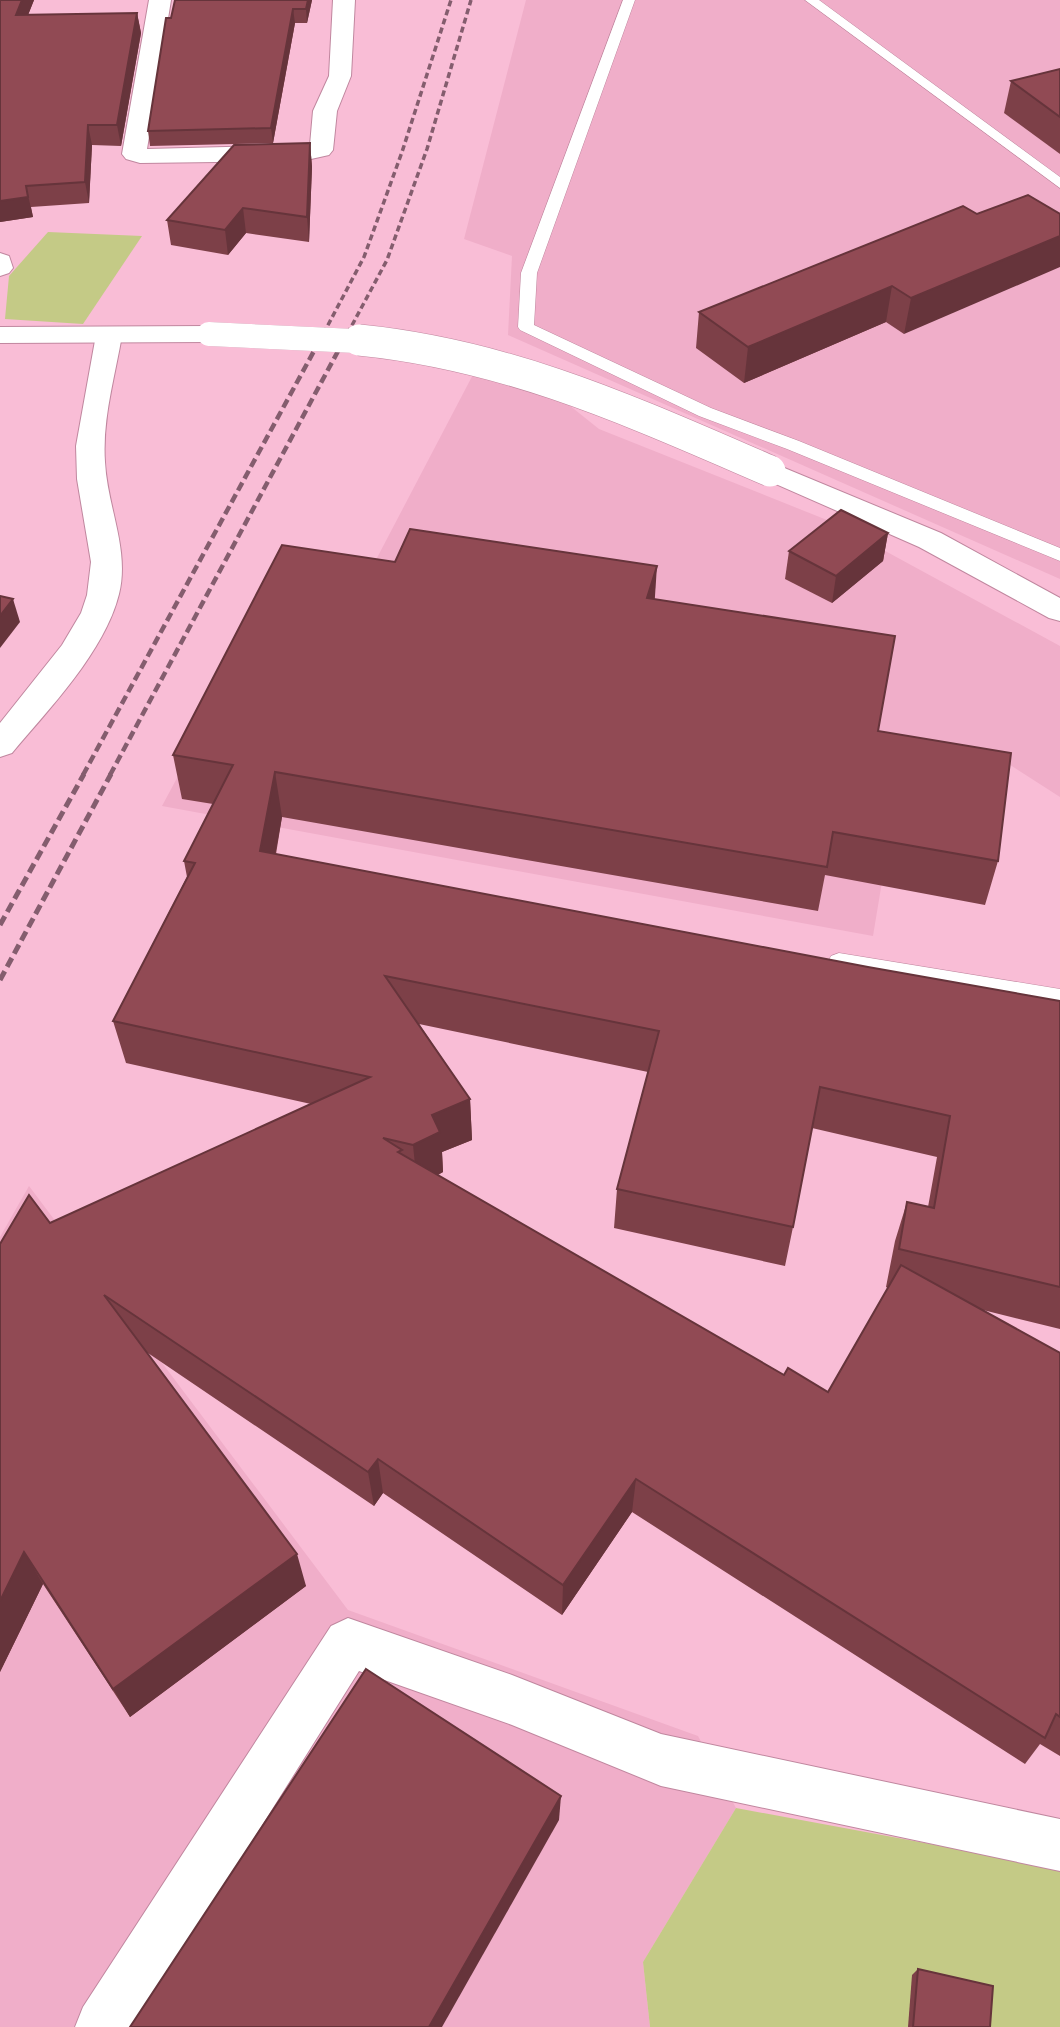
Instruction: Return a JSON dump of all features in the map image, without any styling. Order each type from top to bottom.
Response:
[{"type":"street","points":[[160,0],[134,154],[140,156],[302,154],[321,150],[325,111],[340,76],[344,0]]},
{"type":"street","points":[[0,261],[0,268]]},
{"type":"street","points":[[0,335],[285,335],[364,340],[448,352],[527,374],[628,411],[770,471],[930,540],[1060,611]]},
{"type":"street","points":[[0,745],[45,692],[88,629],[103,596],[107,561],[90,462],[94,419],[109,335]]},
{"type":"street","points":[[103,2027],[348,1643],[512,1700],[661,1760],[1060,1845]]},
{"type":"lane","points":[[629,0],[529,274],[526,327],[705,412],[793,444],[1060,555]]},
{"type":"lane","points":[[811,0],[1060,184]]},
{"type":"lane","points":[[813,958],[1060,998]]},
{"type":"shaded area","points":[[526,0],[1060,0],[1060,579],[508,335],[512,256],[464,239]]},
{"type":"shaded area","points":[[477,367],[554,393],[599,429],[832,522],[1060,646],[1060,797],[1004,761],[905,743],[873,936],[162,806],[286,575],[367,577]]},
{"type":"shaded area","points":[[29,1186],[348,1610],[698,1736],[736,1808],[643,1962],[650,2027],[0,2027],[0,1237]]},
{"type":"green space","points":[[48,232],[142,236],[83,324],[5,319],[9,276]]},
{"type":"green space","points":[[736,1808],[1060,1868],[1060,2027],[650,2027],[643,1962]]},
{"type":"building","points":[[0,0],[22,0],[16,15],[137,13],[117,125],[88,125],[85,182],[26,186],[28,197],[0,201]]},
{"type":"building","points":[[175,0],[308,0],[306,9],[293,9],[271,128],[148,131],[166,18],[171,18]]},
{"type":"building","points":[[1060,69],[1060,117],[1011,81]]},
{"type":"building","points":[[310,143],[307,217],[243,208],[225,230],[167,220],[234,145]]},
{"type":"building","points":[[1028,195],[1060,214],[1060,236],[911,298],[892,286],[748,347],[699,312],[963,206],[977,214]]},
{"type":"building","points":[[841,510],[888,533],[836,576],[789,551]]},
{"type":"building","points":[[410,529],[657,566],[647,598],[895,636],[878,731],[1011,753],[998,861],[833,832],[827,867],[275,772],[260,851],[1060,1001],[1060,1287],[899,1249],[907,1202],[934,1208],[950,1116],[820,1087],[793,1227],[617,1189],[659,1031],[385,976],[470,1099],[432,1115],[440,1132],[413,1145],[383,1138],[402,1150],[398,1152],[784,1375],[788,1368],[828,1392],[901,1265],[1060,1353],[1060,1717],[1056,1714],[1045,1738],[636,1479],[563,1585],[378,1459],[368,1472],[104,1295],[297,1554],[113,1689],[24,1552],[0,1601],[0,1244],[29,1195],[50,1223],[370,1077],[113,1021],[195,863],[184,861],[233,765],[173,755],[282,545],[395,562]]},
{"type":"building","points":[[0,596],[13,599],[0,616]]},
{"type":"building","points":[[366,1669],[561,1796],[429,2027],[130,2027]]},
{"type":"building","points":[[918,1969],[993,1986],[990,2027],[913,2027]]},
{"type":"railway","points":[[319,342],[364,257],[402,152],[451,0]]},
{"type":"railway","points":[[343,342],[387,260],[427,149],[471,0]]},
{"type":"railway","points":[[83,775],[320,340]]},
{"type":"railway","points":[[110,775],[344,340]]},
{"type":"railway","points":[[0,925],[84,774]]},
{"type":"railway","points":[[0,980],[111,774]]}]
